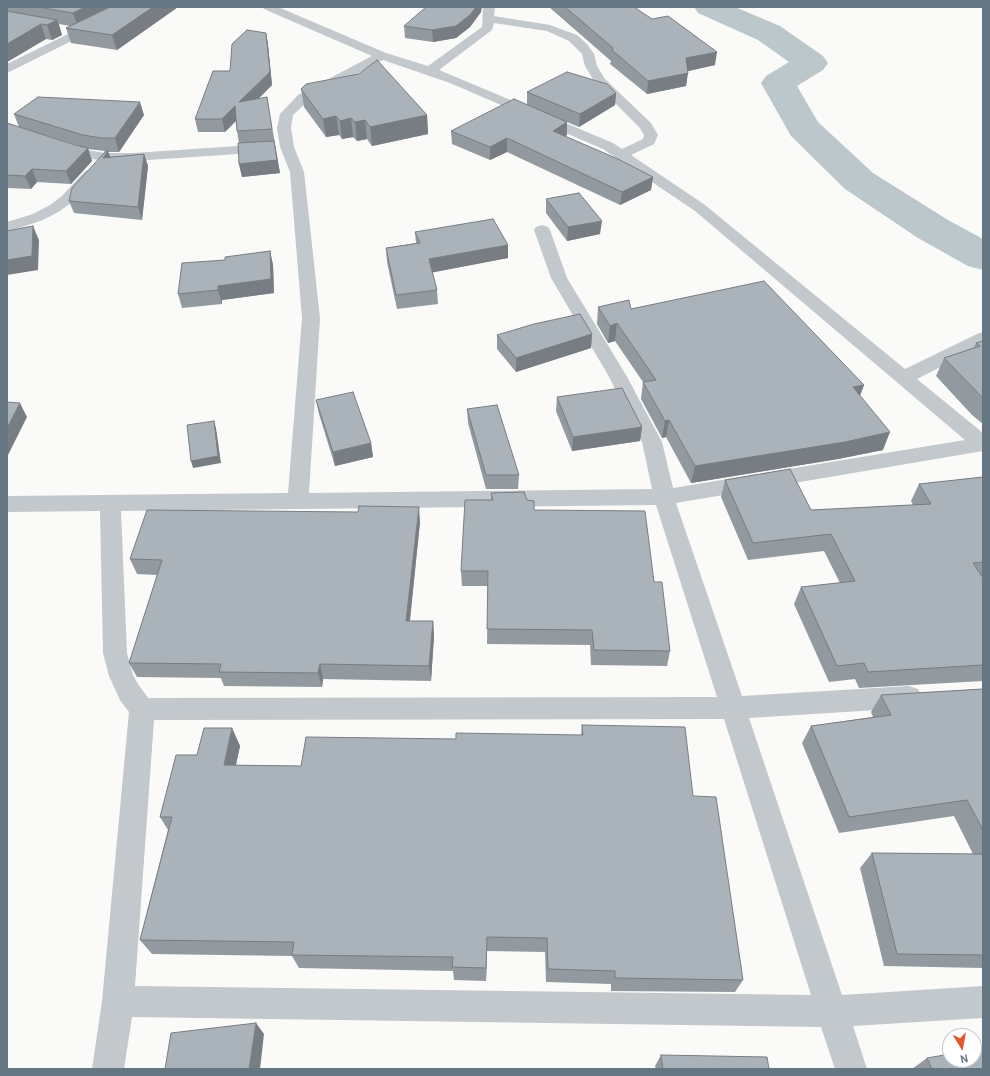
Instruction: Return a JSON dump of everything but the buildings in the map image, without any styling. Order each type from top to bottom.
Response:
[{"type":"street","points":[[7,69],[132,7]]},
{"type":"street","points":[[268,7],[382,56],[430,70],[608,146],[700,208],[905,377],[983,444]]},
{"type":"street","points":[[430,70],[488,28],[488,13],[550,28],[573,38],[588,54],[590,66],[600,81],[646,126],[651,135],[649,141],[620,155]]},
{"type":"street","points":[[57,29],[79,34]]},
{"type":"street","points":[[298,501],[311,318],[296,172],[287,147],[284,128],[287,114],[303,98],[382,56]]},
{"type":"street","points":[[7,129],[85,154],[105,157],[133,157],[287,147]]},
{"type":"street","points":[[7,227],[38,217],[55,208],[67,199],[105,157]]},
{"type":"street","points":[[542,230],[559,278],[617,375],[652,442],[664,497],[851,1069]]},
{"type":"street","points":[[905,377],[983,338]]},
{"type":"street","points":[[7,504],[664,497],[983,444]]},
{"type":"street","points":[[108,1069],[118,1001],[142,709],[129,692],[121,676],[115,653],[110,503]]},
{"type":"street","points":[[142,709],[733,708],[928,696]]},
{"type":"street","points":[[118,1001],[832,1011],[983,1002]]},
{"type":"waterway","points":[[709,7],[769,33],[811,63],[778,83],[804,128],[859,181],[933,229],[983,257]]}]
